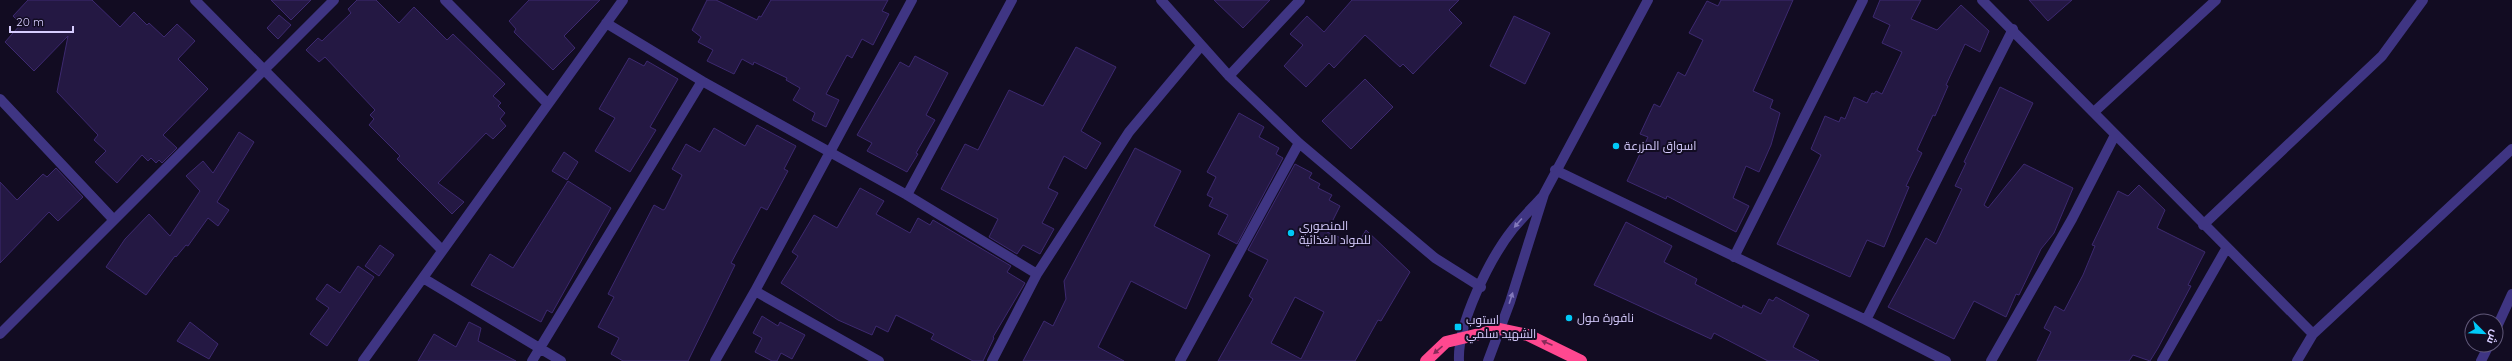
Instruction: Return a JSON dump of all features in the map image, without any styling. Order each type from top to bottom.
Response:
[{"type":"highway","points":[[1426,361],[1446,342],[1500,329],[1528,335],[1582,361]]},
{"type":"street","points":[[195,0],[442,250]]},
{"type":"street","points":[[0,334],[113,219],[334,0]]},
{"type":"street","points":[[445,0],[548,104]]},
{"type":"street","points":[[363,361],[623,0]]},
{"type":"street","points":[[714,361],[755,291],[912,0]]},
{"type":"street","points":[[907,195],[1012,0]]},
{"type":"street","points":[[1161,0],[1229,76],[1299,143],[1435,258],[1481,287]]},
{"type":"street","points":[[1229,76],[1300,0]]},
{"type":"street","points":[[1488,361],[1500,329],[1544,194],[1555,170],[1648,0]]},
{"type":"street","points":[[1734,257],[1864,0]]},
{"type":"street","points":[[2094,112],[2216,0]]},
{"type":"street","points":[[2203,225],[2382,56],[2423,0]]},
{"type":"street","points":[[1984,1],[2094,112],[2226,249],[2313,334]]},
{"type":"street","points":[[606,23],[702,81],[907,195],[1037,274]]},
{"type":"street","points":[[1866,320],[2012,29]]},
{"type":"street","points":[[992,361],[1037,274],[1128,132],[1202,46]]},
{"type":"street","points":[[532,361],[702,81]]},
{"type":"street","points":[[0,99],[113,219]]},
{"type":"street","points":[[1991,361],[2072,219],[2115,135]]},
{"type":"street","points":[[1180,361],[1299,143]]},
{"type":"street","points":[[2297,361],[2313,334],[2512,149]]},
{"type":"street","points":[[1555,170],[1866,320],[1946,361]]},
{"type":"street","points":[[1459,361],[1461,338],[1481,287],[1513,230],[1544,194]]},
{"type":"street","points":[[2162,361],[2226,249]]},
{"type":"street","points":[[423,278],[561,361]]},
{"type":"street","points":[[755,291],[879,361]]},
{"type":"street","points":[[2503,313],[2512,294]]},
{"type":"building","points":[[28,0],[92,0],[120,27],[134,12],[147,25],[149,23],[164,37],[177,24],[195,41],[178,59],[208,89],[163,135],[177,148],[162,163],[159,160],[156,163],[151,158],[148,161],[142,155],[117,183],[95,162],[106,151],[94,140],[98,135],[57,92],[68,36],[34,71],[5,42],[21,24],[13,16]]},
{"type":"building","points":[[271,0],[311,0],[291,20]]},
{"type":"building","points":[[357,0],[376,0],[399,23],[414,7],[447,40],[453,34],[505,84],[493,96],[501,103],[498,106],[505,113],[500,119],[506,126],[493,139],[486,133],[438,183],[464,202],[452,214],[397,159],[400,156],[369,125],[374,119],[370,115],[375,110],[325,57],[319,62],[306,50],[318,38],[322,41],[351,13],[348,9]]},
{"type":"building","points":[[529,0],[600,0],[564,36],[575,48],[553,70],[514,32],[516,29],[509,21]]},
{"type":"building","points":[[707,0],[716,0],[757,20],[759,16],[761,17],[771,0],[888,0],[882,11],[889,14],[873,45],[862,39],[852,58],[847,55],[826,94],[839,100],[826,127],[812,120],[815,113],[793,100],[800,88],[786,80],[787,78],[754,62],[753,65],[742,59],[734,74],[707,61],[713,50],[698,42],[701,37],[692,30]]},
{"type":"building","points":[[1214,0],[1270,0],[1243,28]]},
{"type":"building","points":[[1352,0],[1459,0],[1449,10],[1462,23],[1413,74],[1403,64],[1400,67],[1365,35],[1334,68],[1329,63],[1306,87],[1284,66],[1303,45],[1290,34],[1307,16],[1324,32]]},
{"type":"building","points":[[1721,0],[1793,0],[1753,91],[1773,100],[1770,108],[1780,113],[1771,145],[1759,172],[1746,166],[1733,198],[1749,206],[1736,232],[1667,196],[1666,199],[1627,181],[1648,137],[1640,134],[1654,104],[1660,107],[1678,72],[1685,76],[1703,40],[1689,33],[1707,1],[1718,6]]},
{"type":"building","points":[[1880,0],[1921,0],[1911,19],[1937,30],[1961,5],[1989,31],[1980,52],[1965,44],[1946,85],[1948,86],[1935,116],[1933,115],[1917,150],[1922,153],[1906,186],[1909,187],[1884,247],[1867,240],[1850,277],[1777,244],[1821,155],[1811,149],[1825,116],[1839,122],[1841,117],[1845,119],[1854,97],[1867,103],[1872,93],[1874,94],[1876,91],[1882,94],[1902,52],[1882,43],[1890,25],[1873,17]]},
{"type":"building","points":[[2029,0],[2072,0],[2048,21]]},
{"type":"building","points":[[279,15],[291,25],[278,39],[267,28]]},
{"type":"building","points":[[1514,16],[1550,33],[1525,84],[1490,66]]},
{"type":"building","points":[[1076,47],[1116,67],[1081,131],[1101,143],[1086,169],[1064,156],[1048,188],[1058,193],[1042,223],[1054,229],[1040,254],[1023,245],[1017,254],[989,237],[998,219],[941,189],[965,144],[978,150],[1009,90],[1043,106]]},
{"type":"building","points":[[915,56],[948,73],[926,115],[935,120],[907,172],[867,151],[872,143],[857,135],[900,62],[909,67]]},
{"type":"building","points":[[629,58],[644,66],[647,61],[678,79],[650,127],[656,130],[630,172],[595,151],[615,118],[599,109]]},
{"type":"building","points":[[1365,79],[1393,107],[1351,149],[1322,121]]},
{"type":"building","points":[[2000,87],[2033,103],[1984,205],[1988,208],[2024,164],[2073,188],[2054,233],[2041,249],[2019,295],[2016,294],[2006,317],[1974,301],[1954,339],[1888,307],[1926,238],[1936,244],[1962,189],[1955,186],[1966,163],[1964,162]]},
{"type":"building","points":[[1239,113],[1264,127],[1259,137],[1279,148],[1276,154],[1283,158],[1237,244],[1218,234],[1228,215],[1209,206],[1213,198],[1207,195],[1216,177],[1207,172]]},
{"type":"building","points":[[757,125],[796,146],[784,169],[788,171],[767,210],[761,207],[731,263],[735,265],[688,361],[623,361],[611,354],[619,338],[598,327],[614,297],[608,294],[654,205],[663,210],[665,209],[682,175],[672,169],[686,144],[700,152],[714,128],[745,146]]},
{"type":"building","points":[[239,132],[254,142],[217,202],[229,210],[218,226],[208,218],[188,246],[186,245],[176,257],[175,256],[146,295],[106,267],[125,239],[149,214],[170,236],[200,191],[186,176],[203,161],[213,173]]},
{"type":"building","points":[[1135,148],[1181,171],[1154,226],[1210,255],[1186,309],[1131,281],[1098,347],[1124,361],[1023,361],[1044,321],[1053,326],[1066,299],[1064,281]]},
{"type":"building","points":[[564,152],[578,162],[567,180],[552,171]]},
{"type":"building","points":[[1295,164],[1312,173],[1309,178],[1320,184],[1318,188],[1332,195],[1329,200],[1340,206],[1327,232],[1357,245],[1366,230],[1410,272],[1381,321],[1378,320],[1355,361],[1218,361],[1253,299],[1249,296],[1268,260],[1248,250]],"holes":[[[1295,297],[1324,312],[1301,359],[1271,343]]]},
{"type":"building","points":[[56,168],[83,197],[58,221],[49,212],[0,263],[0,182],[17,200],[43,174],[47,177]]},
{"type":"building","points":[[568,181],[611,208],[552,313],[547,310],[541,322],[471,285],[490,254],[513,268]]},
{"type":"building","points":[[2139,185],[2165,210],[2157,228],[2205,252],[2188,285],[2191,286],[2158,348],[2150,361],[2133,355],[2129,361],[2037,361],[2051,332],[2044,328],[2055,306],[2064,311],[2083,275],[2095,246],[2092,245],[2118,191],[2128,196]]},
{"type":"building","points":[[860,188],[884,201],[876,214],[910,233],[918,218],[930,225],[933,220],[1011,266],[1007,272],[1025,283],[993,337],[994,338],[983,361],[973,361],[931,339],[934,334],[896,315],[888,332],[876,326],[872,335],[838,320],[781,283],[798,256],[792,252],[814,215],[837,228]]},
{"type":"building","points":[[1626,222],[1672,246],[1664,262],[1697,279],[1695,284],[1742,308],[1743,305],[1761,314],[1769,299],[1773,301],[1776,297],[1809,315],[1793,347],[1819,361],[1768,361],[1714,333],[1711,339],[1594,285]]},
{"type":"building","points":[[380,245],[394,255],[379,276],[365,266]]},
{"type":"building","points":[[358,266],[374,277],[327,346],[310,334],[329,308],[316,299],[327,284],[340,293]]},
{"type":"building","points":[[762,316],[778,326],[780,322],[805,335],[792,359],[781,353],[777,361],[772,361],[755,352],[762,338],[753,333]]},
{"type":"building","points":[[190,322],[218,344],[209,359],[177,341]]},
{"type":"building","points":[[469,322],[481,328],[478,341],[516,361],[418,361],[434,334],[456,347]]},
{"type":"place","name":"اسواق المزرعة","points":[[1616,146]]},
{"type":"place","name":"المنصوري للمواد الغذائية","points":[[1291,233]]},
{"type":"place","name":"نافورة مول","points":[[1569,318]]},
{"type":"place","name":"استوب الشهيد سلمي","points":[[1458,327]]}]
